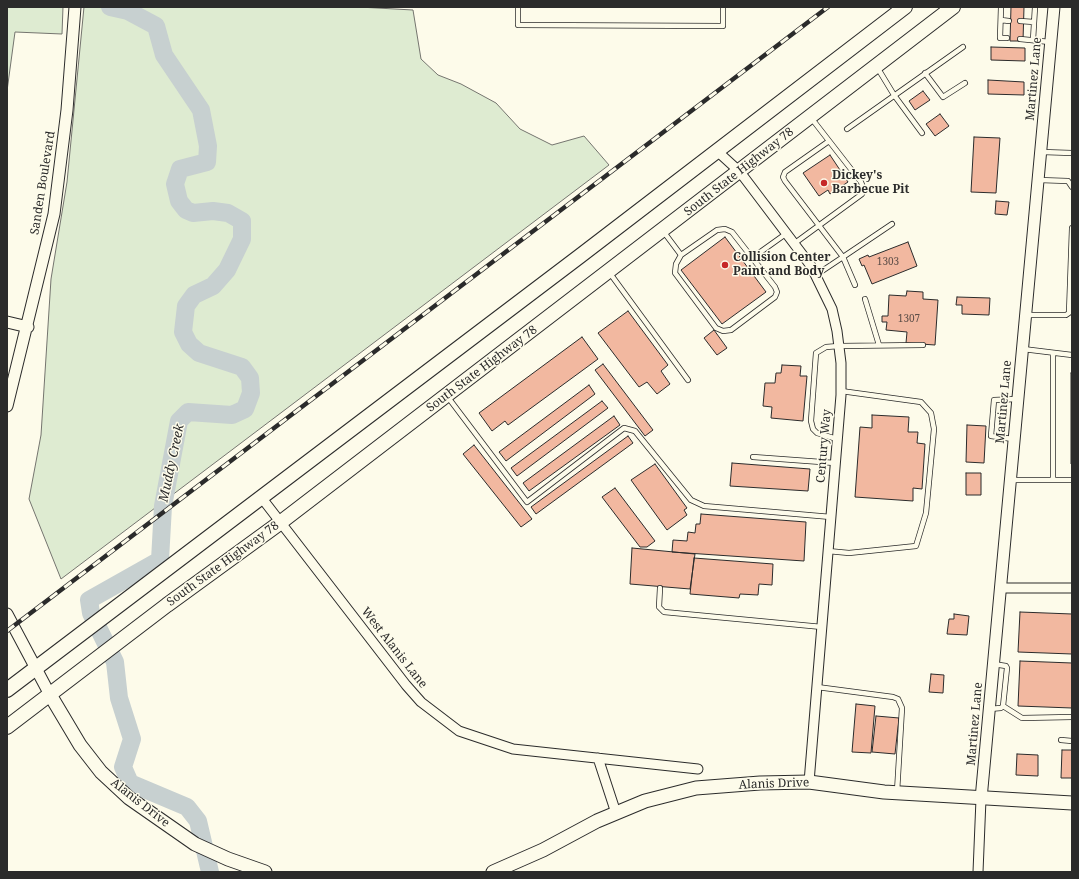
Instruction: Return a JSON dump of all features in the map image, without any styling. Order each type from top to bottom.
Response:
[{"type":"main road","points":[[7,690],[905,7]]},
{"type":"main road","name":"South State Highway 78","points":[[7,727],[49,693],[281,522],[447,396],[953,7]]},
{"type":"main road","name":"Alanis Drive","points":[[49,693],[80,745],[101,772],[129,798],[195,844],[228,859],[265,872]]},
{"type":"main road","name":"Alanis Drive","points":[[493,872],[543,850],[597,821],[645,801],[696,788],[760,783],[809,782],[897,793],[1072,803]]},
{"type":"street","name":"Sanden Boulevard","points":[[7,406],[28,327],[54,214],[67,110],[75,7]]},
{"type":"street","name":"Martinez Lane","points":[[981,799],[1054,7]]},
{"type":"street","name":"Century Way","points":[[717,151],[740,172],[795,243],[816,275],[832,309],[839,346],[841,363],[841,391],[809,782]]},
{"type":"street","points":[[7,322],[28,327]]},
{"type":"street","name":"West Alanis Lane","points":[[261,497],[406,685],[421,702],[459,731],[513,749],[698,769]]},
{"type":"street","points":[[1000,588],[1072,588]]},
{"type":"street","points":[[7,614],[49,693]]},
{"type":"street","points":[[598,758],[616,813]]},
{"type":"street","points":[[978,872],[981,799]]},
{"type":"lane","points":[[518,7],[518,25],[723,26],[723,7]]},
{"type":"lane","points":[[1001,7],[1000,38],[1007,38]]},
{"type":"lane","points":[[1032,40],[1035,7]]},
{"type":"lane","points":[[1001,20],[1009,21]]},
{"type":"lane","points":[[1020,22],[1034,22]]},
{"type":"lane","points":[[1020,40],[1050,42]]},
{"type":"lane","points":[[847,129],[894,94],[963,47]]},
{"type":"lane","points":[[876,66],[922,133]]},
{"type":"lane","points":[[925,73],[943,98],[965,83]]},
{"type":"lane","points":[[795,243],[862,194],[864,190],[861,182],[810,117]]},
{"type":"lane","points":[[829,141],[784,172],[783,177],[818,226],[843,257],[855,285]]},
{"type":"lane","points":[[1040,152],[1072,153]]},
{"type":"lane","points":[[1038,180],[1068,181],[1072,185]]},
{"type":"lane","points":[[816,275],[892,224]]},
{"type":"lane","points":[[1066,315],[1069,313],[1072,228]]},
{"type":"lane","points":[[725,229],[732,232],[775,287],[777,292],[775,297],[731,330],[723,331],[716,328],[675,273],[676,264],[681,255],[717,230],[725,229]]},
{"type":"lane","points":[[663,231],[681,255]]},
{"type":"lane","points":[[752,258],[787,233]]},
{"type":"lane","points":[[609,272],[688,380]]},
{"type":"lane","points":[[865,299],[878,345]]},
{"type":"lane","points":[[1025,315],[1072,316]]},
{"type":"lane","points":[[837,439],[817,433],[813,428],[811,421],[816,353],[826,347],[839,346],[923,345]]},
{"type":"lane","points":[[1022,348],[1072,355]]},
{"type":"lane","points":[[1053,353],[1053,480]]},
{"type":"lane","points":[[828,551],[849,554],[916,546],[926,513],[934,429],[931,413],[922,402],[841,391]]},
{"type":"lane","points":[[447,396],[527,502],[624,428],[635,430],[691,500],[704,506],[831,517]]},
{"type":"lane","points":[[1013,439],[991,436],[994,400],[1017,400]]},
{"type":"lane","points":[[753,458],[835,464]]},
{"type":"lane","points":[[1010,480],[1072,480]]},
{"type":"lane","points":[[660,588],[659,607],[664,612],[822,627]]},
{"type":"lane","points":[[993,664],[1006,666],[1002,706]]},
{"type":"lane","points":[[817,687],[898,699],[902,708],[897,793]]},
{"type":"lane","points":[[989,708],[1001,708],[1002,706]]},
{"type":"lane","points":[[1002,706],[1022,718],[1072,718]]},
{"type":"lane","points":[[1061,740],[1072,741]]},
{"type":"green space","points":[[7,7],[63,7],[62,34],[15,32],[7,91]]},
{"type":"green space","points":[[84,7],[359,7],[413,10],[421,59],[438,75],[461,84],[496,103],[520,129],[552,145],[584,136],[609,165],[61,579],[29,499],[41,435],[51,279],[67,182]]},
{"type":"building","points":[[1011,7],[1024,7],[1023,41],[1010,41]]},
{"type":"building","points":[[991,47],[1025,48],[1025,61],[991,60]]},
{"type":"building","points":[[988,80],[1024,82],[1024,95],[988,94]]},
{"type":"building","points":[[923,91],[930,100],[915,110],[909,101]]},
{"type":"building","points":[[940,114],[949,126],[935,136],[926,124]]},
{"type":"building","points":[[974,137],[1000,138],[996,193],[971,192]]},
{"type":"building","points":[[830,155],[848,182],[830,194],[828,190],[819,196],[803,173]]},
{"type":"building","points":[[996,201],[1009,202],[1007,215],[995,214]]},
{"type":"building","points":[[725,237],[766,292],[722,324],[681,270]]},
{"type":"building","points":[[908,242],[917,266],[872,284],[864,265],[862,266],[859,259],[868,255],[869,257]]},
{"type":"building","points":[[907,291],[923,292],[923,299],[938,300],[935,345],[906,343],[907,332],[886,330],[887,322],[882,322],[882,316],[888,316],[889,295],[906,296]]},
{"type":"building","points":[[957,297],[990,298],[989,315],[962,314],[962,305],[956,305]]},
{"type":"building","points":[[628,311],[668,365],[661,371],[670,384],[657,394],[647,382],[639,387],[598,333]]},
{"type":"building","points":[[714,330],[727,348],[717,355],[704,338]]},
{"type":"building","points":[[582,337],[598,359],[508,425],[505,421],[492,431],[479,413]]},
{"type":"building","points":[[603,364],[653,430],[645,436],[595,370]]},
{"type":"building","points":[[782,365],[801,366],[800,376],[807,376],[803,421],[771,418],[772,407],[763,406],[765,383],[775,383],[776,373],[781,373]]},
{"type":"building","points":[[1072,373],[1072,464],[1071,464]]},
{"type":"building","points":[[589,385],[595,394],[506,461],[499,452]]},
{"type":"building","points":[[602,401],[608,408],[517,476],[511,468]]},
{"type":"building","points":[[872,415],[909,417],[908,432],[918,432],[917,443],[925,444],[922,489],[913,488],[913,501],[855,497],[860,427],[872,428]]},
{"type":"building","points":[[614,416],[620,425],[529,491],[523,483]]},
{"type":"building","points":[[967,425],[986,426],[984,463],[966,462]]},
{"type":"building","points":[[628,436],[633,443],[536,514],[531,507]]},
{"type":"building","points":[[474,445],[532,519],[521,527],[463,454]]},
{"type":"building","points":[[732,463],[810,469],[808,491],[730,486]]},
{"type":"building","points":[[655,464],[687,508],[684,510],[687,515],[667,530],[631,480]]},
{"type":"building","points":[[966,473],[981,473],[981,495],[966,495]]},
{"type":"building","points":[[615,488],[655,541],[647,547],[640,547],[602,497]]},
{"type":"building","points":[[701,514],[806,522],[804,561],[672,552],[673,540],[687,541],[688,532],[695,533],[696,524],[700,524]]},
{"type":"building","points":[[632,548],[695,554],[690,589],[630,584]]},
{"type":"building","points":[[694,558],[773,564],[772,585],[759,584],[758,595],[740,594],[739,598],[690,594]]},
{"type":"building","points":[[1020,612],[1072,614],[1072,654],[1018,652]]},
{"type":"building","points":[[954,614],[969,616],[967,635],[947,634],[949,619],[954,619]]},
{"type":"building","points":[[1020,661],[1072,663],[1072,708],[1018,706]]},
{"type":"building","points":[[931,674],[944,675],[943,693],[929,692]]},
{"type":"building","points":[[856,704],[875,706],[871,753],[852,752]]},
{"type":"building","points":[[876,716],[899,718],[895,754],[872,752]]},
{"type":"building","points":[[1062,750],[1072,750],[1072,778],[1061,778]]},
{"type":"building","points":[[1017,754],[1038,755],[1038,776],[1016,775]]},
{"type":"waterway","name":"Muddy Creek","points":[[110,7],[128,11],[156,26],[164,55],[201,110],[208,146],[207,162],[180,169],[175,184],[179,201],[186,210],[193,213],[213,211],[228,213],[242,221],[242,239],[227,270],[213,286],[194,295],[186,306],[183,332],[189,344],[199,353],[242,367],[250,378],[251,393],[245,409],[232,415],[188,412],[179,421],[163,506],[160,560],[89,600],[91,613],[115,662],[119,698],[132,739],[123,767],[130,783],[187,807],[198,821],[210,872]]},
{"type":"railway","points":[[7,631],[828,7]]},
{"type":"place","name":"Dickey's Barbecue Pit","points":[[824,183]]},
{"type":"place","name":"Collision Center Paint and Body","points":[[725,265]]}]
